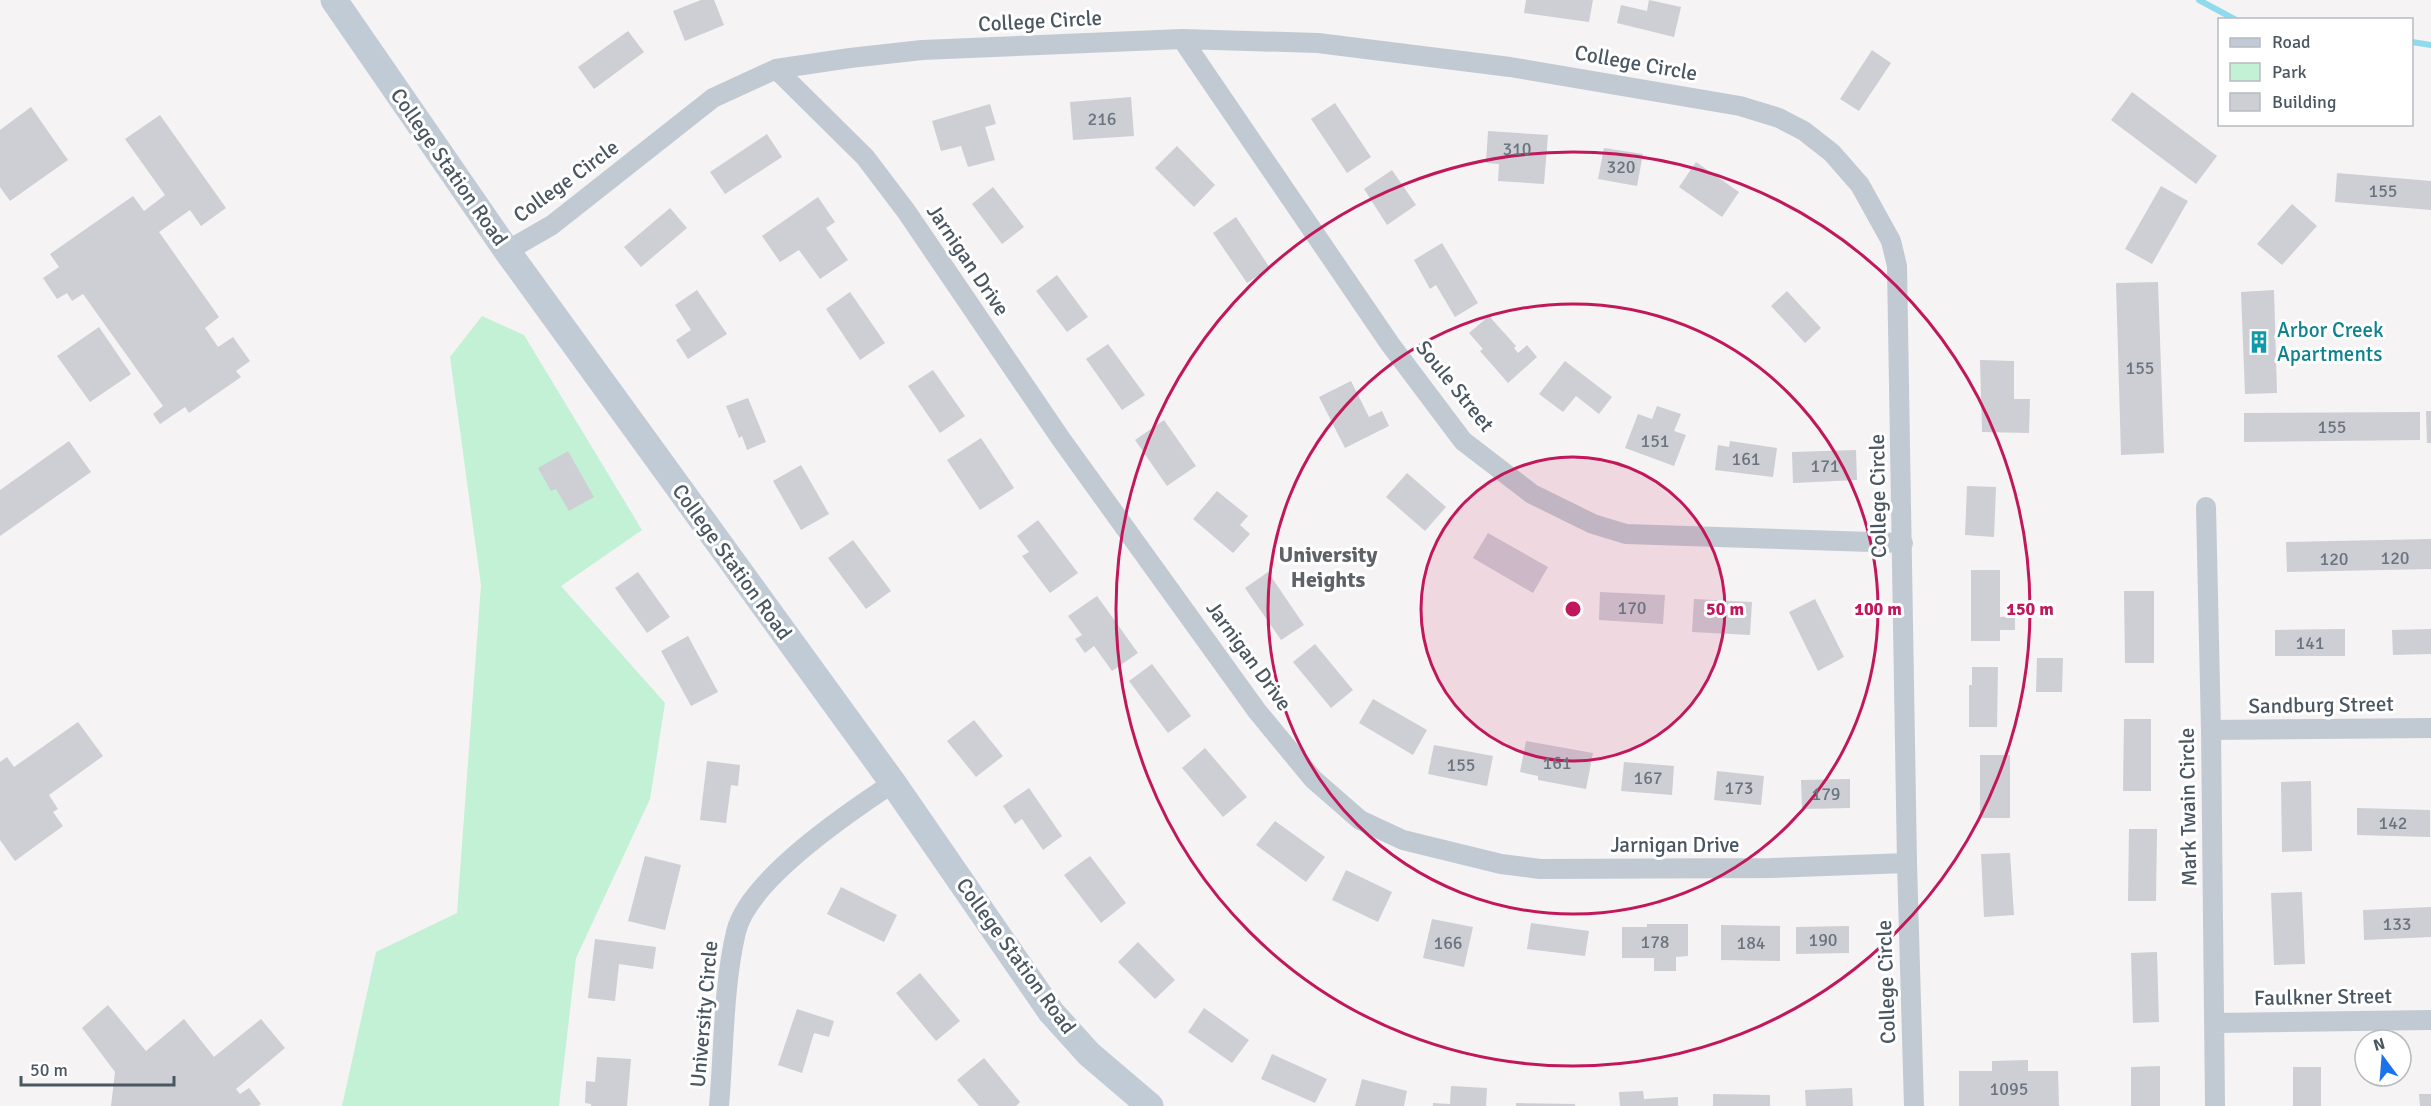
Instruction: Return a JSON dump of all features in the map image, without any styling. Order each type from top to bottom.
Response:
[{"type":"main road","name":"College Station Road","points":[[334,0],[507,251],[893,783],[1051,1012],[1089,1054],[1150,1106]]},
{"type":"street","name":"College Circle","points":[[507,251],[552,225],[713,98],[776,69],[850,58],[922,51],[1182,39],[1318,43],[1510,67],[1740,106],[1779,118],[1804,131],[1832,153],[1860,185],[1890,241],[1897,266],[1907,863],[1914,1106]]},
{"type":"street","name":"Soule Street","points":[[1182,39],[1390,344],[1463,441],[1532,494],[1593,524],[1626,534],[1903,543]]},
{"type":"street","name":"Jarnigan Drive","points":[[776,69],[866,156],[1061,439],[1257,711],[1313,779],[1360,820],[1403,840],[1501,864],[1540,869],[1770,868],[1907,863]]},
{"type":"street","name":"Mark Twain Circle","points":[[2206,507],[2215,1106]]},
{"type":"street","name":"Sandburg Street","points":[[2211,730],[2431,728]]},
{"type":"street","name":"University Circle","points":[[719,1106],[729,977],[736,930],[753,898],[765,882],[851,811],[893,783]]},
{"type":"street","name":"Faulkner Street","points":[[2215,1023],[2431,1020]]},
{"type":"green space","points":[[482,316],[524,335],[642,530],[561,586],[665,703],[650,799],[576,958],[559,1106],[342,1106],[376,952],[457,913],[481,585],[450,357]]},
{"type":"building","points":[[701,0],[714,0],[724,25],[685,41],[673,11]]},
{"type":"building","points":[[1526,0],[1593,0],[1589,22],[1524,13]]},
{"type":"building","points":[[1649,0],[1681,7],[1674,37],[1617,23],[1621,5],[1647,11]]},
{"type":"building","points":[[628,31],[644,52],[594,89],[578,67]]},
{"type":"building","points":[[1872,50],[1891,63],[1859,111],[1840,99]]},
{"type":"building","points":[[2132,92],[2217,156],[2196,184],[2111,120]]},
{"type":"building","points":[[1131,97],[1134,136],[1073,140],[1070,102]]},
{"type":"building","points":[[1335,103],[1371,157],[1347,173],[1311,119]]},
{"type":"building","points":[[990,104],[996,124],[985,127],[995,160],[968,167],[961,146],[941,151],[932,121]]},
{"type":"building","points":[[31,107],[68,160],[10,201],[0,187],[0,130]]},
{"type":"building","points":[[160,115],[226,208],[201,226],[190,210],[159,232],[219,317],[205,328],[218,347],[233,337],[250,361],[236,371],[241,377],[189,413],[185,407],[160,424],[153,414],[163,406],[83,294],[72,301],[67,293],[57,299],[43,278],[59,267],[50,254],[133,196],[144,211],[165,195],[125,139]]},
{"type":"building","points":[[1488,131],[1548,135],[1544,184],[1498,181],[1499,164],[1486,163]]},
{"type":"building","points":[[767,134],[782,157],[725,194],[710,172]]},
{"type":"building","points":[[1177,146],[1215,185],[1194,207],[1155,168]]},
{"type":"building","points":[[1604,148],[1643,154],[1637,186],[1598,179]]},
{"type":"building","points":[[1696,162],[1739,192],[1722,217],[1679,187]]},
{"type":"building","points":[[1392,170],[1416,205],[1387,225],[1364,189]]},
{"type":"building","points":[[2337,173],[2431,181],[2431,210],[2335,202]]},
{"type":"building","points":[[2161,186],[2188,201],[2152,264],[2125,249]]},
{"type":"building","points":[[993,187],[1024,227],[1002,244],[972,204]]},
{"type":"building","points":[[818,197],[835,222],[826,228],[848,260],[820,279],[799,250],[780,262],[762,236]]},
{"type":"building","points":[[2292,204],[2317,226],[2282,265],[2257,244]]},
{"type":"building","points":[[670,208],[687,228],[641,267],[624,247]]},
{"type":"building","points":[[1236,217],[1270,268],[1247,283],[1213,233]]},
{"type":"building","points":[[1442,243],[1478,303],[1455,317],[1436,285],[1430,289],[1414,260]]},
{"type":"building","points":[[1057,275],[1088,317],[1067,332],[1036,291]]},
{"type":"building","points":[[2158,282],[2164,453],[2121,455],[2116,283]]},
{"type":"building","points":[[697,290],[727,334],[688,359],[676,340],[691,330],[675,305]]},
{"type":"building","name":"Arbor Creek Apartments","points":[[2274,290],[2277,393],[2245,394],[2241,292]]},
{"type":"building","points":[[1787,291],[1821,328],[1805,343],[1771,306]]},
{"type":"building","points":[[850,292],[885,343],[860,360],[826,309]]},
{"type":"building","points":[[1489,316],[1516,346],[1514,348],[1518,353],[1527,345],[1537,357],[1508,383],[1480,351],[1483,349],[1469,333]]},
{"type":"building","points":[[99,327],[131,374],[90,402],[57,356]]},
{"type":"building","points":[[1108,344],[1145,395],[1122,410],[1086,359]]},
{"type":"building","points":[[1980,360],[2014,361],[2014,399],[2030,399],[2029,433],[1982,432]]},
{"type":"building","points":[[1565,361],[1612,397],[1599,414],[1576,396],[1563,412],[1539,394]]},
{"type":"building","points":[[933,370],[965,416],[940,433],[908,386]]},
{"type":"building","points":[[1351,381],[1369,417],[1382,411],[1389,426],[1345,448],[1319,397]]},
{"type":"building","points":[[748,398],[766,442],[747,450],[742,436],[739,438],[726,406]]},
{"type":"building","points":[[1657,406],[1681,414],[1674,431],[1686,435],[1674,466],[1625,448],[1638,414],[1652,419]]},
{"type":"building","points":[[2426,411],[2431,411],[2431,443],[2427,443]]},
{"type":"building","points":[[2420,412],[2420,440],[2244,442],[2244,413]]},
{"type":"building","points":[[1164,420],[1196,466],[1167,486],[1135,440]]},
{"type":"building","points":[[981,438],[1014,488],[980,510],[947,460]]},
{"type":"building","points":[[69,441],[91,472],[0,536],[0,490]]},
{"type":"building","points":[[1730,441],[1777,448],[1773,477],[1715,470],[1718,445],[1729,447]]},
{"type":"building","points":[[1856,450],[1857,480],[1793,483],[1792,452]]},
{"type":"building","points":[[568,451],[594,497],[569,511],[556,489],[551,491],[538,468]]},
{"type":"building","points":[[801,465],[829,514],[801,530],[773,481]]},
{"type":"building","points":[[1407,473],[1446,507],[1425,531],[1386,497]]},
{"type":"building","points":[[1967,486],[1996,487],[1994,537],[1965,535]]},
{"type":"building","points":[[1217,491],[1248,516],[1240,525],[1250,534],[1233,553],[1193,519]]},
{"type":"building","points":[[1038,520],[1078,573],[1050,593],[1022,556],[1029,552],[1017,536]]},
{"type":"building","points":[[1488,533],[1548,567],[1533,593],[1473,558]]},
{"type":"building","points":[[2431,539],[2431,569],[2287,572],[2286,542]]},
{"type":"building","points":[[853,540],[891,591],[866,609],[828,558]]},
{"type":"building","points":[[1971,570],[2000,570],[2000,617],[2015,616],[2015,630],[2000,630],[2000,641],[1971,641]]},
{"type":"building","points":[[638,572],[670,617],[647,633],[615,588]]},
{"type":"building","points":[[1268,572],[1304,625],[1281,640],[1245,588]]},
{"type":"building","points":[[2124,591],[2154,591],[2154,663],[2125,663]]},
{"type":"building","points":[[1600,592],[1665,595],[1663,624],[1599,620]]},
{"type":"building","points":[[1097,596],[1138,653],[1112,671],[1094,646],[1085,653],[1075,639],[1082,635],[1068,616]]},
{"type":"building","points":[[1694,599],[1752,602],[1750,635],[1692,632]]},
{"type":"building","points":[[1815,599],[1844,657],[1818,671],[1789,612]]},
{"type":"building","points":[[2345,629],[2345,656],[2275,656],[2275,630]]},
{"type":"building","points":[[2431,629],[2431,654],[2393,655],[2392,630]]},
{"type":"building","points":[[688,636],[718,692],[691,706],[661,651]]},
{"type":"building","points":[[1315,644],[1353,690],[1331,708],[1293,662]]},
{"type":"building","points":[[2037,658],[2063,658],[2062,692],[2036,692]]},
{"type":"building","points":[[1152,664],[1191,716],[1168,733],[1129,681]]},
{"type":"building","points":[[1972,667],[1998,667],[1997,727],[1969,727],[1969,685],[1972,685]]},
{"type":"building","points":[[1373,699],[1427,730],[1413,755],[1359,723]]},
{"type":"building","points":[[2124,719],[2151,719],[2151,791],[2123,791]]},
{"type":"building","points":[[974,720],[1003,756],[976,777],[947,741]]},
{"type":"building","points":[[78,722],[103,756],[49,795],[58,809],[53,812],[63,826],[15,861],[0,840],[0,762],[7,757],[14,767]]},
{"type":"building","points":[[1526,741],[1593,753],[1586,789],[1538,780],[1538,776],[1520,772]]},
{"type":"building","points":[[1434,745],[1493,756],[1487,786],[1428,774]]},
{"type":"building","points":[[1205,748],[1247,797],[1223,817],[1182,768]]},
{"type":"building","points":[[1980,755],[2010,755],[2010,818],[1980,818]]},
{"type":"building","points":[[707,761],[740,765],[738,786],[731,785],[726,823],[700,820]]},
{"type":"building","points":[[1624,762],[1674,766],[1672,795],[1621,791]]},
{"type":"building","points":[[1717,771],[1764,776],[1761,805],[1714,800]]},
{"type":"building","points":[[1850,779],[1850,808],[1802,809],[1801,780]]},
{"type":"building","points":[[2311,781],[2312,851],[2282,852],[2281,782]]},
{"type":"building","points":[[1029,788],[1062,836],[1043,850],[1022,819],[1015,824],[1003,806]]},
{"type":"building","points":[[2357,808],[2430,810],[2430,837],[2357,835]]},
{"type":"building","points":[[1275,821],[1325,857],[1306,882],[1256,845]]},
{"type":"building","points":[[2129,829],[2157,829],[2156,901],[2128,901]]},
{"type":"building","points":[[2010,853],[2014,915],[1984,917],[1981,854]]},
{"type":"building","points":[[645,856],[681,865],[665,930],[628,921]]},
{"type":"building","points":[[1090,856],[1126,903],[1101,923],[1064,875]]},
{"type":"building","points":[[1346,870],[1392,892],[1378,922],[1332,900]]},
{"type":"building","points":[[841,887],[897,915],[884,942],[827,914]]},
{"type":"building","points":[[2302,892],[2305,964],[2274,965],[2271,893]]},
{"type":"building","points":[[2431,907],[2431,937],[2364,940],[2363,910]]},
{"type":"building","points":[[1432,919],[1473,927],[1464,967],[1423,958]]},
{"type":"building","points":[[1531,923],[1589,931],[1585,956],[1527,949]]},
{"type":"building","points":[[1647,924],[1688,924],[1688,956],[1676,957],[1676,971],[1654,971],[1654,958],[1622,958],[1622,927],[1647,927]]},
{"type":"building","points":[[1721,925],[1780,926],[1780,961],[1721,960]]},
{"type":"building","points":[[1849,926],[1849,953],[1796,954],[1796,927]]},
{"type":"building","points":[[595,939],[656,947],[653,969],[619,964],[615,1001],[588,998]]},
{"type":"building","points":[[1138,942],[1175,980],[1155,999],[1118,962]]},
{"type":"building","points":[[2157,952],[2159,1022],[2133,1023],[2131,953]]},
{"type":"building","points":[[920,973],[960,1021],[936,1041],[896,993]]},
{"type":"building","points":[[108,1005],[146,1051],[184,1019],[214,1057],[261,1019],[285,1048],[236,1089],[240,1094],[249,1088],[261,1104],[258,1106],[111,1106],[115,1072],[82,1028]]},
{"type":"building","points":[[1204,1008],[1249,1040],[1232,1063],[1188,1032]]},
{"type":"building","points":[[797,1009],[834,1021],[829,1037],[814,1033],[802,1073],[778,1065]]},
{"type":"building","points":[[1272,1054],[1327,1079],[1315,1103],[1261,1079]]},
{"type":"building","points":[[597,1057],[631,1059],[627,1106],[591,1106],[585,1103],[586,1081],[595,1082]]},
{"type":"building","points":[[984,1058],[1020,1102],[1016,1106],[979,1106],[957,1080]]},
{"type":"building","points":[[2028,1060],[2028,1071],[2058,1071],[2059,1106],[1959,1106],[1959,1071],[1992,1071],[1992,1061]]},
{"type":"building","points":[[2160,1066],[2160,1106],[2131,1106],[2131,1067]]},
{"type":"building","points":[[2293,1067],[2321,1067],[2321,1106],[2293,1106]]},
{"type":"building","points":[[1362,1079],[1407,1091],[1404,1106],[1355,1106]]},
{"type":"building","points":[[1451,1086],[1487,1088],[1486,1106],[1433,1106],[1433,1103],[1450,1104]]},
{"type":"building","points":[[1852,1088],[1853,1106],[1806,1106],[1805,1090]]},
{"type":"building","points":[[1643,1091],[1644,1099],[1678,1097],[1678,1106],[1620,1106],[1619,1092]]},
{"type":"building","points":[[1713,1094],[1770,1095],[1770,1106],[1713,1106]]},
{"type":"building","points":[[2419,1094],[2431,1094],[2431,1106],[2420,1106]]},
{"type":"building","points":[[1516,1103],[1575,1104],[1575,1106],[1516,1106]]},
{"type":"waterway","points":[[2199,0],[2232,18]]},
{"type":"waterway","points":[[2413,42],[2431,45]]},
{"type":"place","name":"Arbor Creek Apartments","points":[[2259,342]]},
{"type":"district","name":"University Heights","points":[[1328,566]]}]
